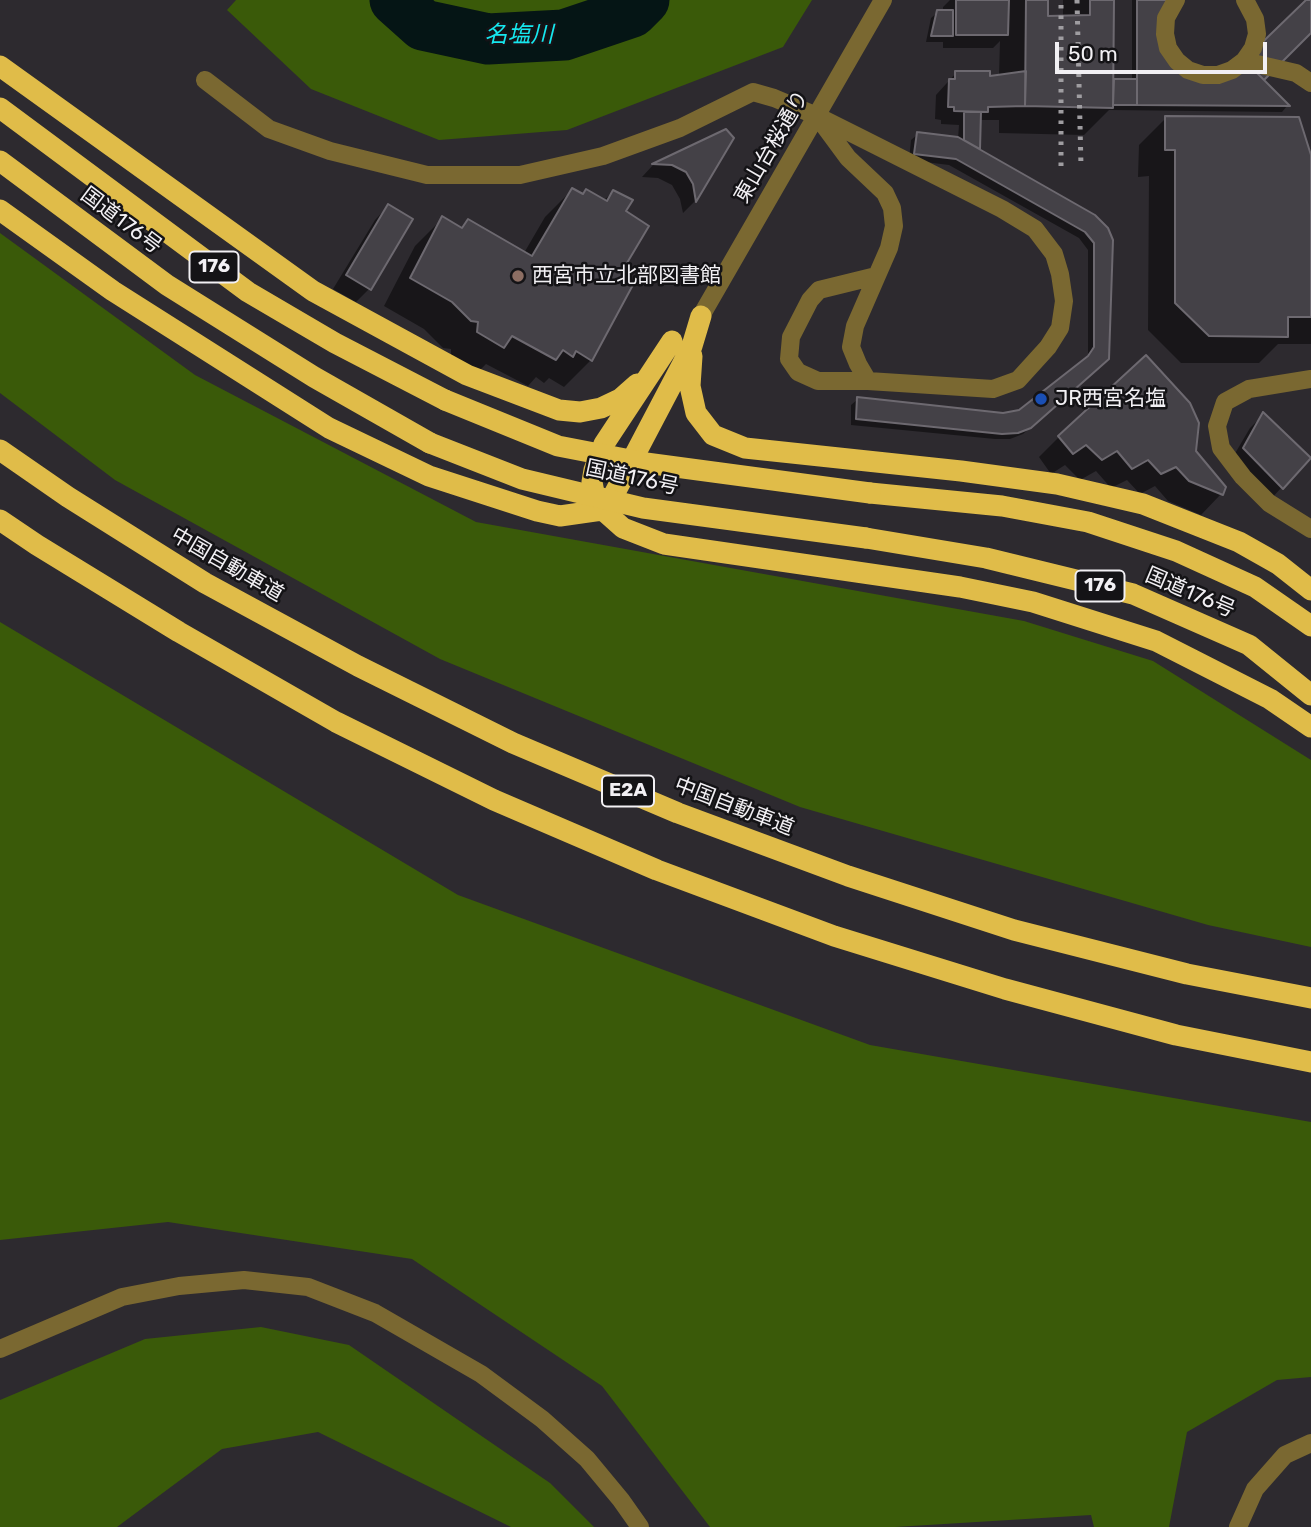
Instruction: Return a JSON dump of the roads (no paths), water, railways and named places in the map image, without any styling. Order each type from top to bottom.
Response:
[{"type":"highway","points":[[0,66],[313,291],[467,375],[559,410],[580,412],[601,408],[620,399],[682,344]]},
{"type":"highway","name":"国道176号","points":[[0,108],[248,292],[445,401],[558,446],[673,467],[870,493],[1002,506],[1088,522],[1176,551],[1255,587],[1311,626]]},
{"type":"highway","name":"国道176号","points":[[0,161],[167,285],[314,377],[430,443],[522,479],[643,508],[866,538],[986,558],[1133,594],[1249,645],[1311,695]]},
{"type":"highway","points":[[0,210],[113,291],[329,428],[429,475],[560,516],[602,510],[617,490],[682,344]]},
{"type":"highway","points":[[701,316],[604,444],[597,459],[592,482],[596,504],[623,528],[664,544],[960,587],[1034,602],[1156,641],[1270,699],[1311,727]]},
{"type":"highway","points":[[682,344],[696,413],[713,435],[745,448],[1029,480],[1143,504],[1239,542],[1278,564],[1311,590]]},
{"type":"highway","name":"中国自動車道","points":[[0,450],[68,497],[205,583],[358,666],[513,743],[678,813],[848,876],[1014,930],[1187,974],[1311,998]]},
{"type":"highway","points":[[0,520],[179,632],[336,722],[494,800],[657,870],[834,936],[1005,989],[1176,1035],[1311,1062]]},
{"type":"street","name":"東山台桜通り","points":[[701,316],[883,0]]},
{"type":"street","points":[[1176,0],[1166,19],[1168,48],[1188,70],[1203,75],[1218,75],[1232,70],[1244,61],[1253,48],[1255,19],[1245,0]]},
{"type":"street","points":[[1244,61],[1296,73],[1311,83]]},
{"type":"street","points":[[205,80],[270,129],[330,151],[427,175],[520,175],[603,156],[680,128],[753,92],[817,116],[1002,209],[1035,229],[1054,254],[1060,274],[1064,301],[1060,328],[1018,380],[993,389],[868,381],[818,381],[798,372],[789,359],[791,337],[810,300],[819,290],[876,276]]},
{"type":"street","points":[[817,116],[848,158],[885,192],[892,208],[894,226],[889,248],[855,326],[851,347],[868,381]]},
{"type":"street","points":[[1311,379],[1249,389],[1225,402],[1217,426],[1221,448],[1243,477],[1269,503],[1311,529]]},
{"type":"street","points":[[0,1349],[122,1297],[178,1286],[244,1280],[308,1287],[375,1313],[502,1389],[542,1419],[587,1459],[640,1527]]},
{"type":"street","points":[[1238,1527],[1255,1489],[1284,1455],[1311,1443]]},
{"type":"waterway","name":"名塩川","points":[[395,0],[423,25],[488,39],[564,35],[632,12],[644,0]]},
{"type":"railway","points":[[1061,0],[1061,166]]},
{"type":"railway","points":[[1077,0],[1081,166]]},
{"type":"place","name":"西宮市立北部図書館","points":[[518,276]]},
{"type":"place","name":"JR西宮名塩","points":[[1041,399]]}]
